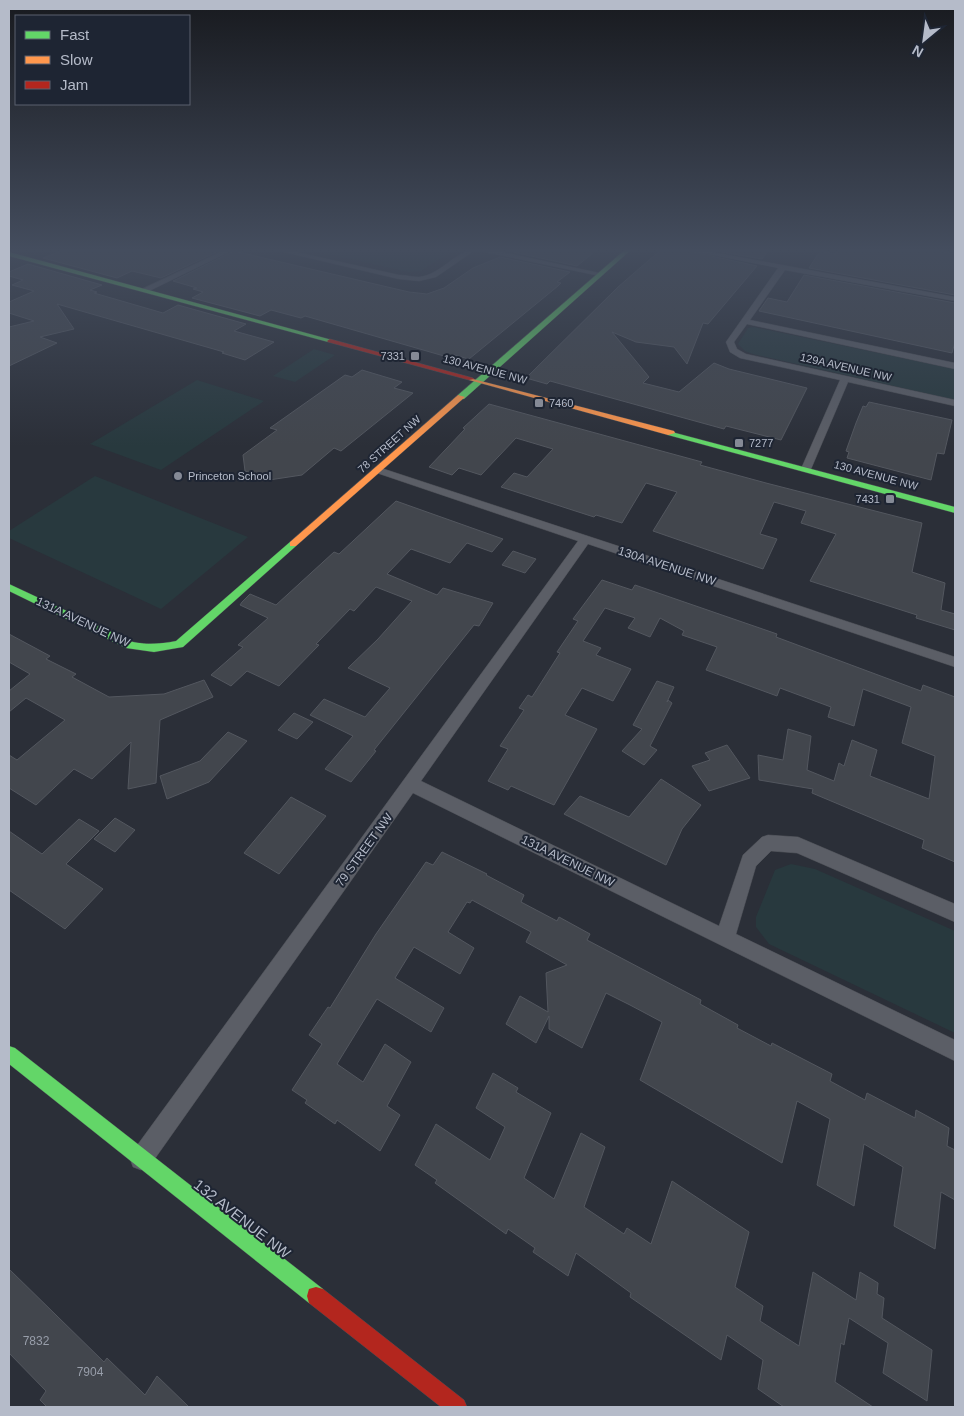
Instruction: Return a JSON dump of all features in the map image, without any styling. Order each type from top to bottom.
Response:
[{"type":"street","name":"130 AVENUE NW","points":[[233,314],[955,510]]},
{"type":"street","name":"78 STREET NW","points":[[159,650],[179,644],[191,634],[555,314]]},
{"type":"street","points":[[749,314],[744,321],[955,366]]},
{"type":"street","name":"129A AVENUE NW","points":[[744,321],[730,342],[732,350],[743,356],[955,404]]},
{"type":"street","points":[[806,469],[845,379]]},
{"type":"street","name":"130A AVENUE NW","points":[[378,470],[955,662]]},
{"type":"street","name":"79 STREET NW","points":[[141,1159],[586,539]]},
{"type":"street","name":"131A AVENUE NW","points":[[9,587],[130,645],[142,649],[159,650]]},
{"type":"street","name":"131A AVENUE NW","points":[[411,784],[955,1051]]},
{"type":"street","points":[[726,938],[749,861],[768,843],[798,845],[955,913]]},
{"type":"street","name":"132 AVENUE NW","points":[[9,1054],[457,1407]]},
{"type":"shaded area","points":[[753,327],[955,369],[955,400],[753,354],[745,351],[738,344],[748,328]]},
{"type":"shaded area","points":[[314,349],[335,355],[295,382],[273,376]]},
{"type":"shaded area","points":[[197,380],[264,401],[161,470],[90,444]]},
{"type":"shaded area","points":[[95,476],[248,537],[161,609],[9,538],[9,531]]},
{"type":"shaded area","points":[[791,864],[815,869],[955,931],[955,1033],[769,944],[756,927],[756,917],[775,870]]},
{"type":"building","points":[[12,314],[64,314],[74,329],[40,337],[57,343],[9,366],[9,327],[34,321]]},
{"type":"building","points":[[92,314],[210,314],[246,324],[234,331],[274,342],[245,360],[222,353],[224,352]]},
{"type":"building","points":[[286,314],[524,314],[469,359],[454,355],[452,357],[444,356],[305,316],[301,318]]},
{"type":"building","points":[[591,314],[716,314],[708,324],[703,323],[687,364],[674,347],[636,342],[612,332],[649,377],[643,383],[679,392],[714,363],[729,369],[807,388],[781,440],[726,426],[724,429],[550,381],[547,384],[526,378]]},
{"type":"building","points":[[773,314],[955,314],[955,342],[952,353]]},
{"type":"building","points":[[362,370],[402,382],[394,388],[413,393],[341,451],[334,448],[302,475],[269,480],[245,471],[243,455],[277,430],[270,428],[345,375],[352,377]]},
{"type":"building","points":[[869,402],[952,420],[944,454],[937,453],[931,480],[847,458],[849,452],[846,451],[856,423],[863,406],[866,407]]},
{"type":"building","points":[[489,404],[702,462],[700,465],[922,523],[912,572],[945,583],[941,610],[955,614],[955,630],[916,618],[917,615],[810,581],[836,534],[801,523],[806,511],[774,502],[760,534],[777,539],[763,569],[653,531],[677,492],[646,483],[622,523],[596,515],[594,517],[501,487],[514,473],[527,477],[553,449],[516,438],[481,475],[459,468],[452,475],[429,467],[465,429],[463,428]]},
{"type":"building","points":[[396,501],[503,539],[492,552],[467,543],[450,563],[411,549],[387,574],[437,595],[443,588],[493,603],[479,626],[474,625],[374,750],[376,751],[351,782],[325,769],[353,736],[310,715],[324,699],[365,717],[390,688],[348,668],[378,639],[412,601],[376,587],[354,611],[350,609],[316,644],[319,645],[279,686],[247,671],[231,686],[211,675],[243,647],[238,645],[268,618],[240,605],[250,594],[276,605],[334,552],[339,554]]},
{"type":"building","points":[[513,551],[536,559],[525,573],[502,565]]},
{"type":"building","points":[[602,580],[632,590],[635,585],[777,634],[776,637],[921,691],[923,685],[955,697],[955,862],[922,848],[924,840],[812,793],[813,789],[759,780],[758,755],[783,760],[788,729],[811,736],[807,770],[834,781],[839,763],[844,766],[852,740],[877,750],[870,776],[929,799],[935,756],[902,743],[911,707],[863,689],[854,726],[828,717],[831,707],[780,688],[777,696],[706,670],[717,647],[682,635],[684,631],[660,618],[650,637],[628,628],[635,618],[605,608],[583,641],[601,648],[596,655],[631,669],[613,701],[582,688],[565,715],[597,729],[554,805],[511,786],[508,790],[488,781],[508,749],[500,746],[524,710],[519,708],[528,695],[532,697],[560,653],[557,652],[578,621],[573,619]]},
{"type":"building","points":[[9,634],[50,656],[46,659],[76,674],[72,677],[109,697],[164,694],[204,680],[213,697],[160,720],[156,783],[128,789],[131,742],[92,779],[74,769],[36,805],[9,788],[9,755],[17,760],[65,720],[26,698],[9,712],[9,691],[30,674],[9,662]]},
{"type":"building","points":[[657,681],[674,687],[667,702],[668,700],[672,703],[650,746],[657,750],[644,765],[622,751],[642,729],[633,725]]},
{"type":"building","points":[[294,713],[313,722],[297,739],[278,730]]},
{"type":"building","points":[[228,732],[247,741],[209,782],[167,799],[160,776],[200,761]]},
{"type":"building","points":[[727,745],[750,778],[709,791],[692,766],[710,760],[705,753]]},
{"type":"building","points":[[661,779],[701,805],[682,829],[666,865],[564,814],[580,796],[629,817]]},
{"type":"building","points":[[291,797],[326,816],[279,874],[244,853]]},
{"type":"building","points":[[115,818],[135,830],[115,852],[94,839]]},
{"type":"building","points":[[79,819],[99,831],[66,864],[103,889],[65,929],[9,890],[9,831],[42,854]]},
{"type":"building","points":[[442,852],[524,895],[521,902],[557,921],[559,917],[590,934],[587,940],[701,1000],[700,1004],[738,1025],[737,1028],[771,1046],[772,1043],[832,1074],[830,1081],[865,1100],[867,1093],[915,1118],[916,1110],[949,1128],[947,1146],[955,1150],[955,1200],[941,1192],[935,1249],[894,1226],[903,1167],[864,1144],[854,1206],[817,1185],[830,1119],[797,1101],[782,1163],[640,1080],[662,1022],[630,1005],[606,993],[582,1048],[549,1029],[549,1016],[536,1043],[506,1024],[520,996],[548,1012],[546,973],[567,965],[526,942],[531,932],[472,900],[470,903],[467,902],[448,932],[474,948],[460,974],[414,947],[395,978],[444,1008],[431,1032],[377,999],[337,1064],[363,1082],[385,1044],[411,1062],[387,1106],[400,1115],[380,1151],[337,1120],[335,1124],[305,1103],[307,1100],[292,1090],[322,1044],[309,1035],[328,1007],[330,1008],[376,934],[426,862],[433,865]]},
{"type":"building","points":[[493,1073],[518,1088],[516,1092],[551,1113],[524,1178],[554,1199],[581,1133],[605,1147],[584,1207],[624,1234],[627,1228],[651,1244],[672,1181],[749,1232],[735,1287],[763,1306],[760,1321],[799,1346],[813,1272],[856,1300],[860,1272],[878,1283],[877,1294],[884,1298],[882,1318],[932,1350],[927,1401],[883,1373],[888,1343],[849,1318],[844,1345],[841,1343],[835,1382],[873,1407],[784,1407],[758,1389],[763,1360],[727,1335],[721,1360],[630,1297],[631,1293],[576,1253],[568,1276],[533,1252],[535,1248],[508,1229],[506,1234],[435,1183],[437,1180],[415,1165],[436,1124],[490,1160],[505,1127],[476,1108]]},
{"type":"building","points":[[9,1269],[104,1362],[107,1358],[145,1395],[157,1376],[189,1407],[47,1407],[40,1400],[46,1391],[9,1353]]},
{"type":"traffic: fast","points":[[231,314],[330,341]]},
{"type":"traffic: fast","points":[[461,397],[555,314]]},
{"type":"traffic: fast","points":[[671,433],[955,510]]},
{"type":"traffic: fast","points":[[9,587],[130,645],[148,648],[167,647],[179,644],[293,544]]},
{"type":"traffic: fast","points":[[9,1054],[316,1296]]},
{"type":"traffic: slow","points":[[471,379],[671,433]]},
{"type":"traffic: slow","points":[[293,544],[461,397]]},
{"type":"traffic: jam","points":[[330,341],[471,379]]},
{"type":"traffic: jam","points":[[316,1296],[457,1407]]},
{"type":"place","name":"7331","points":[[415,356]]},
{"type":"place","name":"7460","points":[[539,403]]},
{"type":"place","name":"7277","points":[[739,443]]},
{"type":"place","name":"Princeton School","points":[[178,476]]},
{"type":"place","name":"7431","points":[[890,499]]}]
